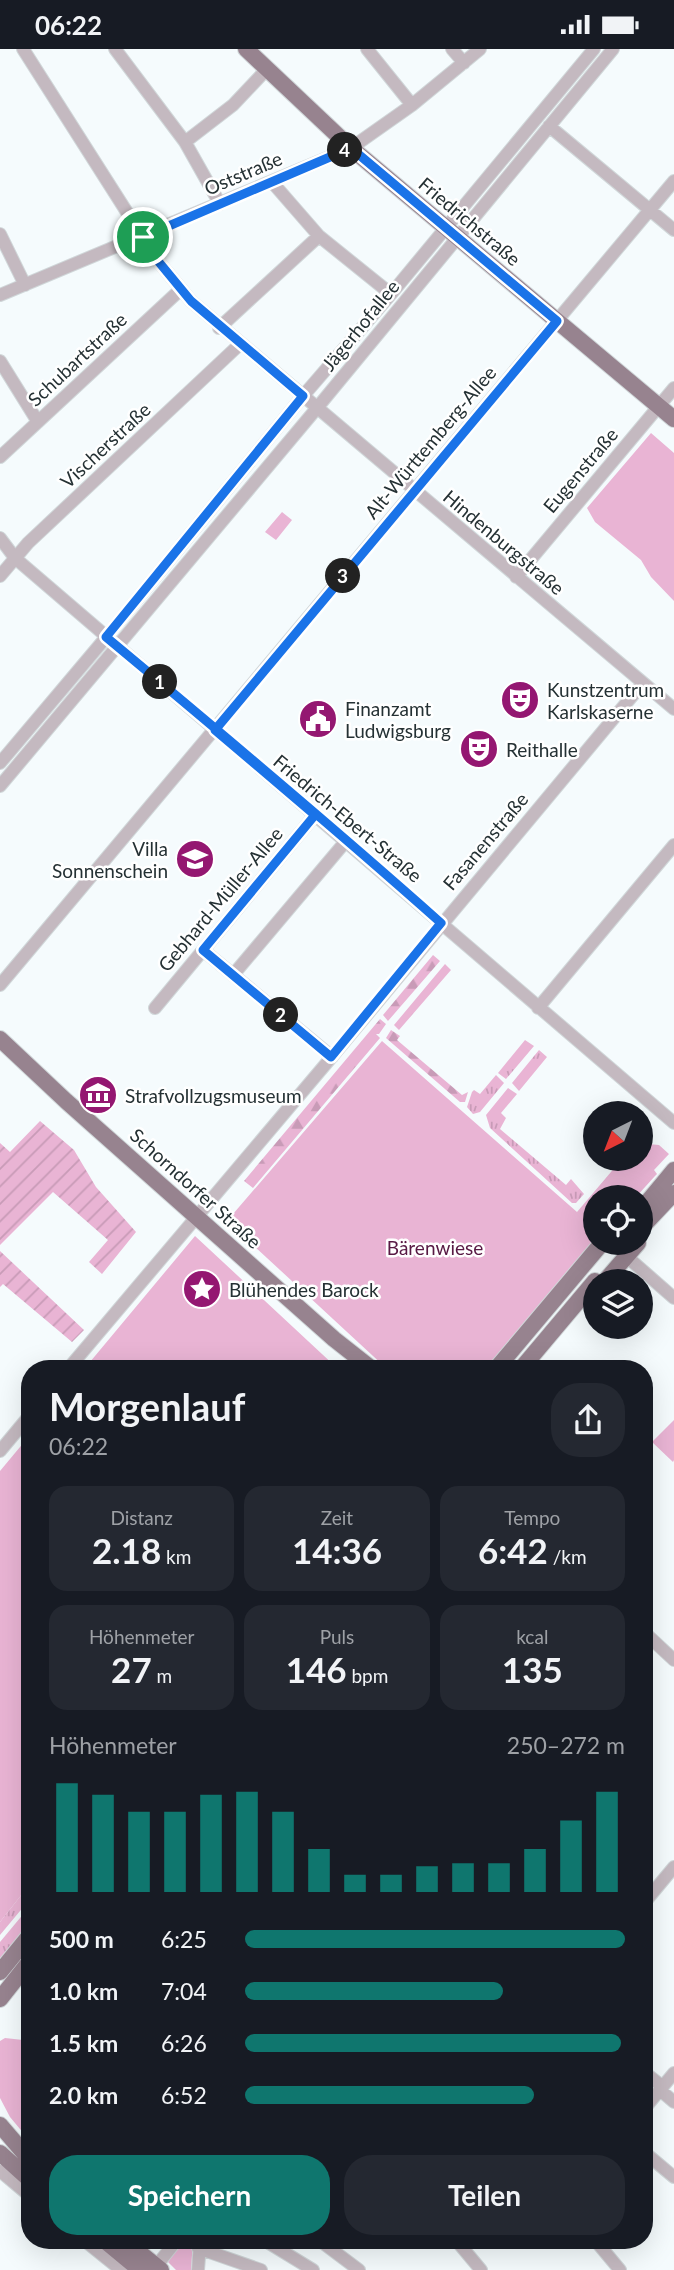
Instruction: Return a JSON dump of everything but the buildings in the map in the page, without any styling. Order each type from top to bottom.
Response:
[{"type":"main road","name":"Friedrichstraße","points":[[246,49],[351,148],[674,419]]},
{"type":"main road","name":"Schorndorfer Straße","points":[[0,1039],[66,1101],[361,1360]]},
{"type":"main road","points":[[653,1199],[674,1170]]},
{"type":"main road","points":[[653,1202],[674,1193]]},
{"type":"main road","points":[[504,1360],[593,1255]]},
{"type":"main road","points":[[516,1360],[604,1255]]},
{"type":"main road","points":[[607,1269],[621,1255]]},
{"type":"main road","points":[[529,1360],[583,1295]]},
{"type":"main road","points":[[539,1360],[583,1307]]},
{"type":"main road","name":"Schorndorfer Straße","points":[[334,1339],[351,1360]]},
{"type":"main road","points":[[0,1971],[21,1946]]},
{"type":"main road","points":[[0,1999],[21,1972]]},
{"type":"main road","points":[[0,2125],[21,2150]]},
{"type":"main road","points":[[0,2153],[21,2172]]},
{"type":"main road","points":[[119,2249],[153,2269]]},
{"type":"main road","points":[[133,2249],[153,2269]]},
{"type":"street","name":"Hindenburgstraße","points":[[23,49],[180,290],[239,345],[674,709]]},
{"type":"street","points":[[115,49],[185,142],[219,204]]},
{"type":"street","points":[[366,49],[412,105]]},
{"type":"street","points":[[452,49],[464,63]]},
{"type":"street","name":"Oststraße","points":[[0,295],[351,148],[412,105],[480,49]]},
{"type":"street","name":"Jägerhofallee","points":[[0,786],[317,408],[594,49]]},
{"type":"street","name":"Jägerhofallee","points":[[0,762],[303,396],[391,294],[549,126],[613,49]]},
{"type":"street","points":[[185,142],[233,105],[267,69]]},
{"type":"street","points":[[549,126],[674,230]]},
{"type":"street","name":"Alt-Württemberg-Allee","points":[[0,985],[674,181]]},
{"type":"street","points":[[272,182],[319,236],[391,294]]},
{"type":"street","points":[[0,234],[25,285]]},
{"type":"street","points":[[219,328],[319,236]]},
{"type":"street","name":"Schubartstraße","points":[[0,457],[180,290]]},
{"type":"street","name":"Vischerstraße","points":[[0,576],[15,558],[239,345]]},
{"type":"street","points":[[0,361],[38,422]]},
{"type":"street","name":"Eugenstraße","points":[[516,577],[674,388]]},
{"type":"street","name":"Friedrich-Ebert-Straße","points":[[0,538],[15,558],[117,647],[674,1123]]},
{"type":"street","name":"Fasanenstraße","points":[[76,1360],[643,683]]},
{"type":"street","name":"Gebhard-Müller-Allee","points":[[155,1008],[315,815]]},
{"type":"street","points":[[233,975],[346,841]]},
{"type":"street","points":[[538,1008],[674,845]]},
{"type":"street","points":[[203,950],[331,1057]]},
{"type":"street","points":[[633,1255],[674,1298]]},
{"type":"street","points":[[0,1451],[21,1426]]},
{"type":"street","points":[[653,1640],[674,1660]]},
{"type":"street","points":[[653,1894],[672,1874]]},
{"type":"street","points":[[653,2098],[674,2073]]},
{"type":"street","points":[[653,2083],[659,2091]]},
{"type":"street","points":[[653,2089],[674,2102]]},
{"type":"street","points":[[653,2160],[674,2177]]},
{"type":"street","points":[[0,2171],[21,2188]]},
{"type":"street","points":[[96,2249],[121,2270]]},
{"type":"street","points":[[153,2269],[170,2249]]},
{"type":"street","points":[[198,2270],[199,2249]]},
{"type":"street","points":[[211,2249],[261,2270]]},
{"type":"street","points":[[279,2249],[313,2270]]},
{"type":"street","points":[[330,2249],[353,2268]]},
{"type":"street","points":[[464,2249],[481,2270]]},
{"type":"street","points":[[602,2249],[620,2270]]},
{"type":"green space","points":[[651,433],[674,453],[674,601],[651,577],[641,560],[595,522],[587,508]]},
{"type":"green space","points":[[282,512],[292,520],[276,540],[265,532]]},
{"type":"green space","points":[[433,955],[440,961],[388,1021],[383,1015]]},
{"type":"green space","points":[[445,964],[451,970],[399,1030],[394,1025]]},
{"type":"green space","points":[[380,1019],[386,1024],[379,1034],[376,1034],[380,1038],[253,1188],[244,1181]]},
{"type":"green space","points":[[391,1030],[400,1036],[397,1040],[462,1095],[468,1092],[465,1102],[460,1102],[386,1038]]},
{"type":"green space","points":[[525,1040],[534,1046],[506,1079],[498,1073]]},
{"type":"green space","name":"Bärenwiese","points":[[382,1041],[577,1212],[583,1205],[585,1255],[496,1360],[377,1360],[227,1221]]},
{"type":"green space","points":[[539,1050],[547,1057],[519,1091],[512,1083]]},
{"type":"green space","points":[[496,1075],[504,1083],[480,1112],[473,1114],[467,1107],[472,1092],[474,1090],[480,1094]]},
{"type":"green space","points":[[508,1088],[517,1094],[501,1113],[506,1118],[500,1129],[566,1185],[571,1179],[583,1193],[576,1203],[572,1203],[490,1128],[486,1115]]},
{"type":"green space","points":[[40,1121],[74,1150],[96,1187],[136,1232],[102,1274],[89,1262],[108,1240],[53,1192],[0,1245],[0,1143],[10,1152]]},
{"type":"green space","name":"Bärenwiese","points":[[653,1144],[659,1145],[669,1154],[654,1170],[657,1174],[647,1185],[600,1185],[612,1171],[653,1171]]},
{"type":"green space","name":"Blühendes Barock","points":[[195,1236],[328,1360],[92,1360]]},
{"type":"green space","points":[[0,1251],[84,1330],[72,1342],[3,1284],[0,1287]]},
{"type":"green space","points":[[674,1420],[673,1462],[653,1441]]},
{"type":"green space","points":[[21,1446],[21,1895],[0,1922],[0,1471]]},
{"type":"green space","points":[[21,1895],[21,1910],[0,1935],[0,1922]]},
{"type":"green space","points":[[21,1917],[21,1934],[0,1958],[0,1942]]},
{"type":"green space","points":[[5,2038],[21,2040],[21,2130],[0,2098],[0,2041]]},
{"type":"green space","points":[[177,2249],[192,2249],[191,2270],[176,2270],[168,2262]]},
{"type":"place","name":"Kunstzentrum Karlskaserne","points":[[520,700]]},
{"type":"place","name":"Finanzamt Ludwigsburg","points":[[318,719]]},
{"type":"place","name":"Reithalle","points":[[479,749]]},
{"type":"place","name":"Villa Sonnenschein","points":[[195,859]]},
{"type":"place","name":"Strafvollzugsmuseum","points":[[98,1095]]},
{"type":"place","name":"Blühendes Barock","points":[[202,1289]]},
{"type":"route","points":[[143,237],[158,261],[191,301],[219,328],[303,396],[106,637],[270,776],[324,822],[441,923],[331,1057],[203,950],[315,815],[215,730],[245,693],[436,464],[557,321],[351,148],[143,237]]}]
